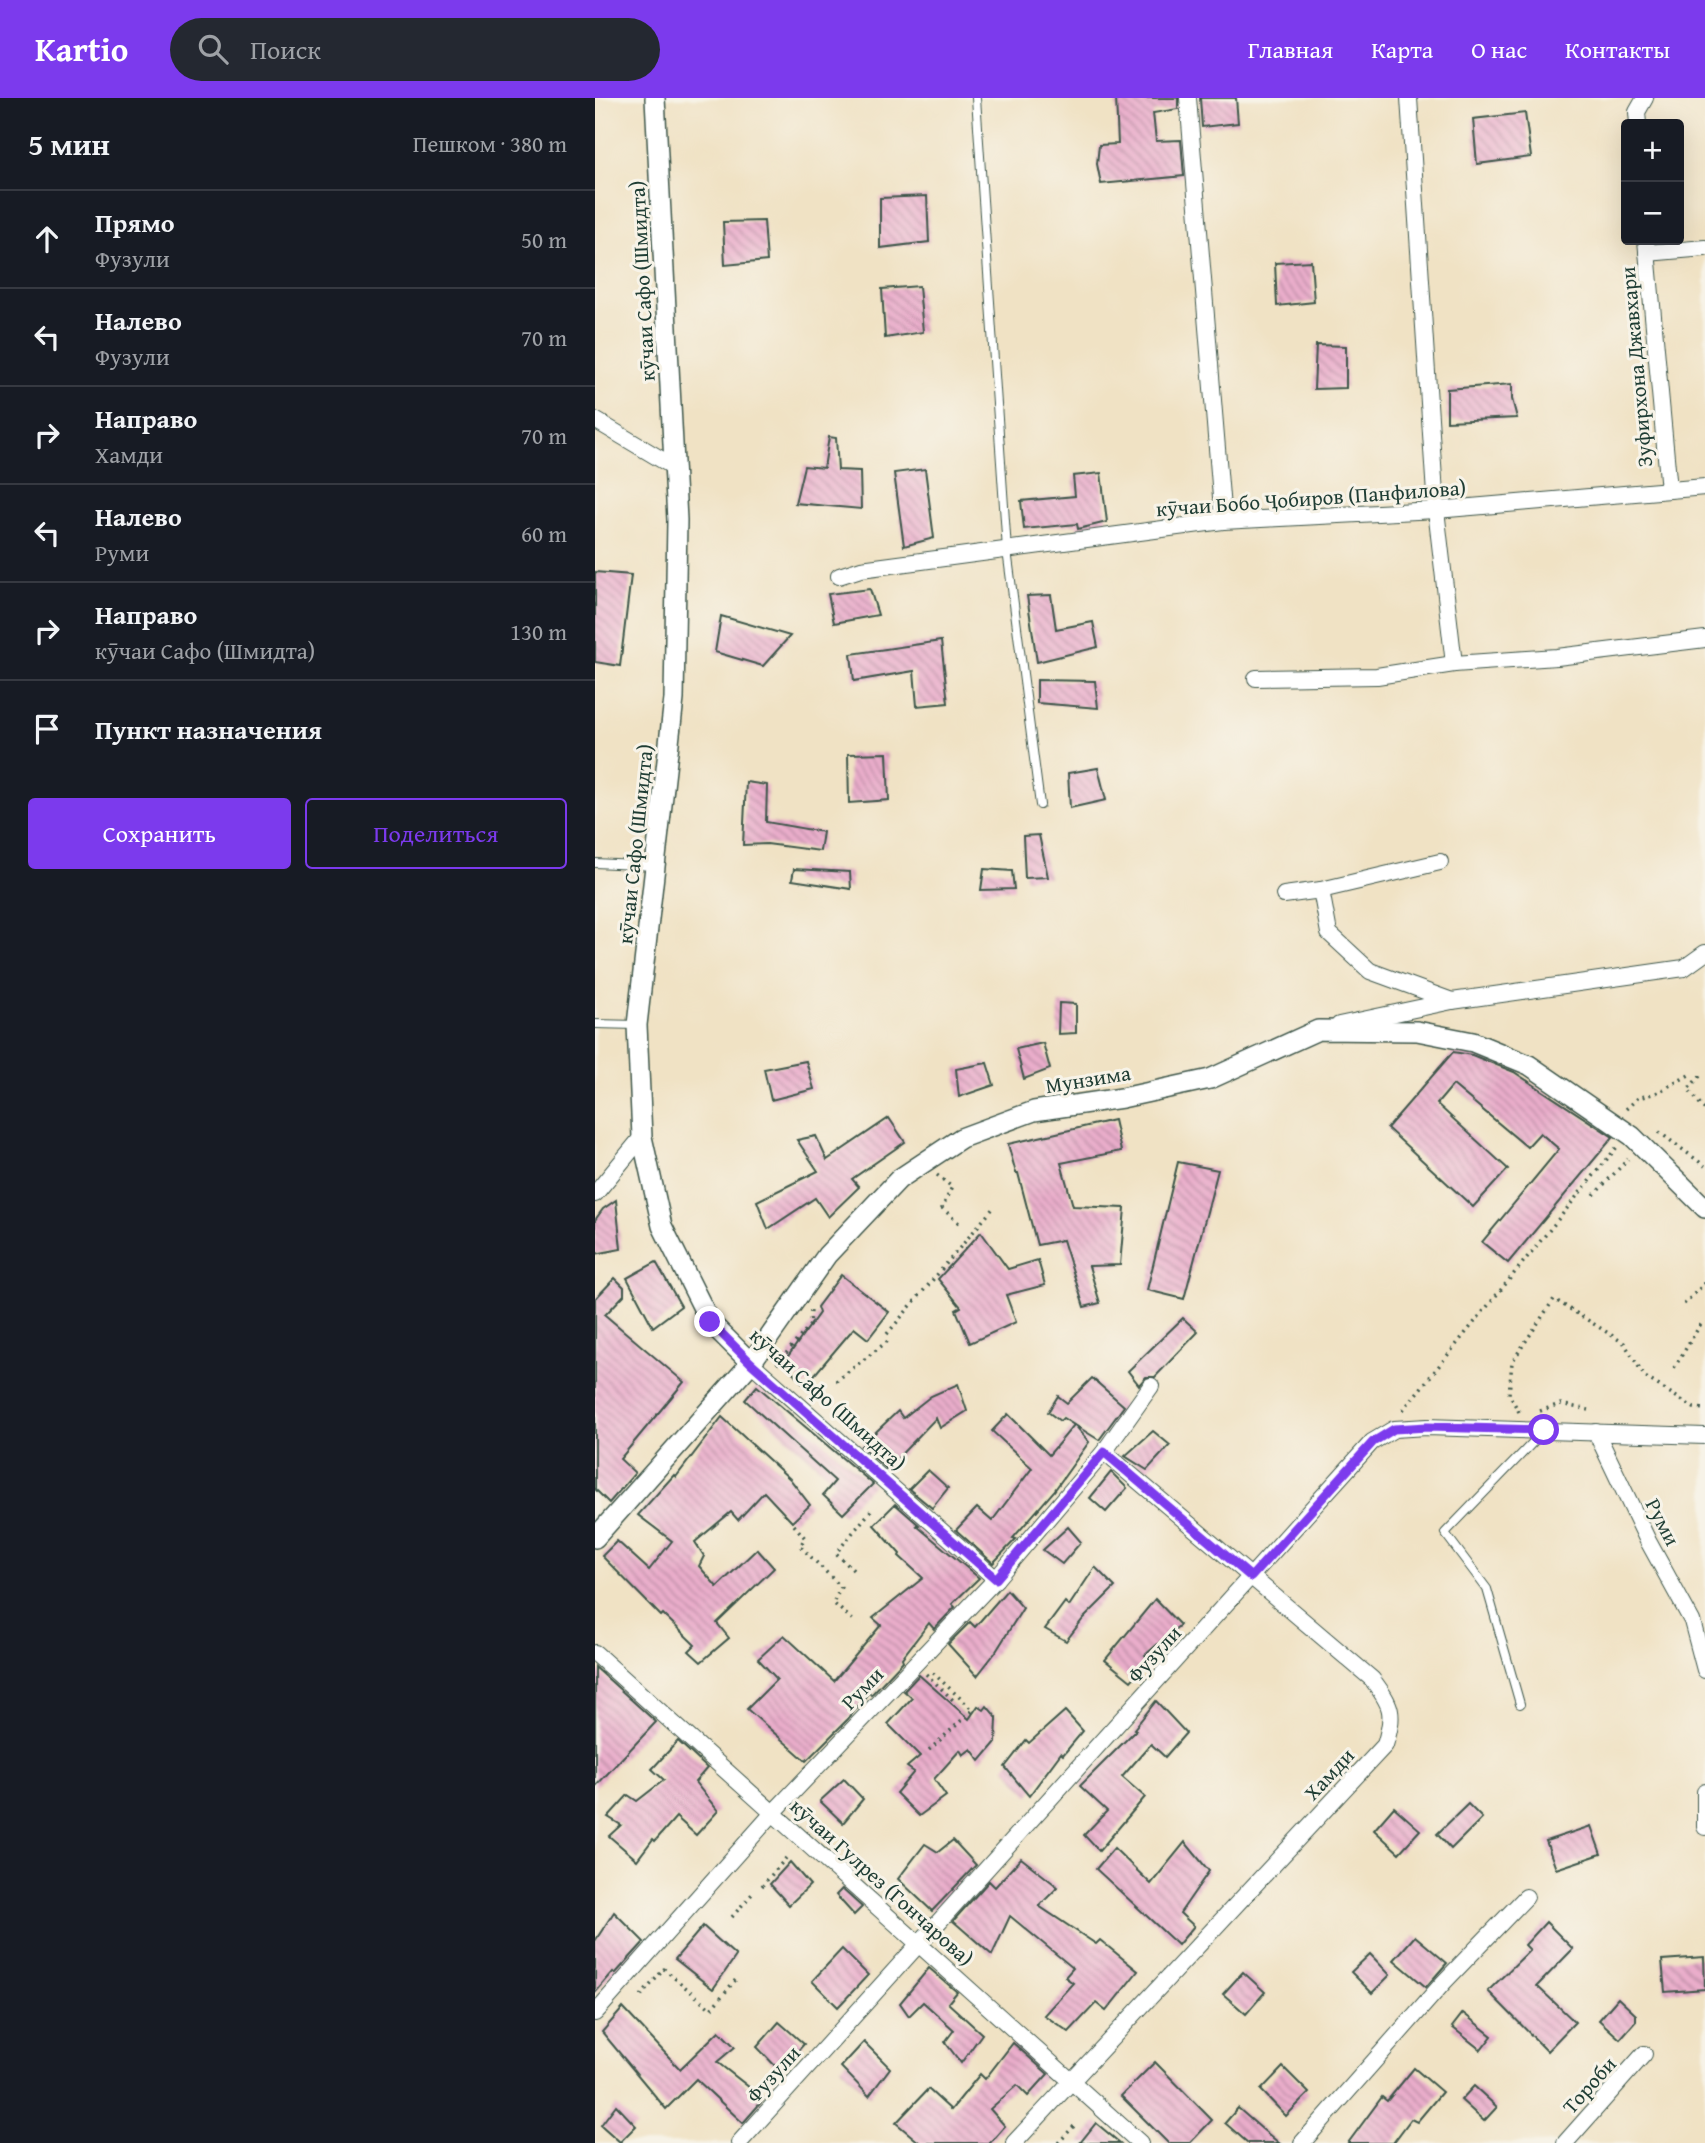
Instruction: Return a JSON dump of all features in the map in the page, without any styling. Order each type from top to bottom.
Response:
[{"type":"street","name":"кӯчаи Сафо (Шмидта)","points":[[655,98],[677,520],[674,699],[637,1025],[642,1137],[661,1226],[710,1322],[751,1363],[996,1579]]},
{"type":"street","points":[[1188,98],[1223,521]]},
{"type":"street","points":[[1409,98],[1437,510],[1454,664]]},
{"type":"street","points":[[1638,119],[1637,112],[1645,98]]},
{"type":"street","points":[[1646,246],[1705,248]]},
{"type":"street","name":"Зуфирхона Джавхари","points":[[1646,246],[1669,490]]},
{"type":"street","points":[[595,420],[674,467]]},
{"type":"street","name":"кӯчаи Бобо Ҷобиров (Панфилова)","points":[[839,576],[862,569],[1223,521],[1437,510],[1705,487]]},
{"type":"street","points":[[1256,678],[1377,676],[1454,664],[1557,657],[1705,639]]},
{"type":"street","points":[[1284,895],[1321,890],[1440,862]]},
{"type":"street","points":[[1321,890],[1329,933],[1370,971],[1452,1001]]},
{"type":"street","points":[[1318,1030],[1452,1001],[1684,968],[1705,953]]},
{"type":"street","name":"Мунзима","points":[[595,1538],[751,1363],[827,1255],[899,1179],[961,1139],[1034,1111],[1122,1098],[1210,1079],[1318,1030],[1417,1031],[1473,1042],[1528,1065],[1632,1136],[1705,1208]]},
{"type":"street","points":[[595,1194],[642,1137]]},
{"type":"street","name":"Руми","points":[[595,2013],[773,1813],[996,1579],[1104,1452],[1151,1386]]},
{"type":"street","name":"Фузули","points":[[739,2143],[1373,1442],[1394,1429],[1427,1427],[1705,1436]]},
{"type":"street","name":"Руми","points":[[1596,1432],[1648,1541],[1692,1621],[1705,1670]]},
{"type":"street","name":"Хамди","points":[[1014,2143],[1385,1745],[1392,1722],[1388,1700],[1371,1679],[1104,1452]]},
{"type":"street","name":"кӯчаи Гулрез (Гончарова)","points":[[595,1653],[1140,2143]]},
{"type":"street","points":[[1705,1792],[1705,1827]]},
{"type":"street","points":[[1302,2143],[1444,1982],[1526,1897]]},
{"type":"street","name":"Тороби","points":[[1565,2143],[1644,2054]]},
{"type":"lane","points":[[975,98],[1007,550],[1040,806]]},
{"type":"lane","points":[[595,863],[656,866]]},
{"type":"lane","points":[[595,1024],[637,1025]]},
{"type":"lane","points":[[1520,1704],[1487,1589],[1445,1533],[1544,1430]]},
{"type":"path","points":[[1625,1120],[1626,1109],[1637,1098],[1656,1093],[1691,1074]]},
{"type":"path","points":[[1700,1076],[1688,1090],[1705,1110]]},
{"type":"path","points":[[1403,1410],[1618,1145]]},
{"type":"path","points":[[1594,1195],[1628,1159]]},
{"type":"path","points":[[940,1167],[936,1174],[952,1187],[943,1208],[960,1224]]},
{"type":"path","points":[[887,1334],[995,1206]]},
{"type":"path","points":[[1684,1304],[1705,1283]]},
{"type":"path","points":[[1522,1418],[1509,1394],[1512,1362],[1554,1299],[1624,1342],[1646,1377],[1694,1408],[1705,1409]]},
{"type":"path","points":[[772,1370],[810,1325],[811,1307]]},
{"type":"path","points":[[1674,1368],[1702,1322]]},
{"type":"path","points":[[836,1381],[888,1341]]},
{"type":"path","points":[[1535,1413],[1560,1404],[1589,1410]]},
{"type":"path","points":[[853,1570],[836,1553],[874,1507]]},
{"type":"path","points":[[794,1525],[805,1538],[800,1546],[841,1587],[833,1603],[853,1620]]},
{"type":"path","points":[[923,1664],[973,1710],[929,1750]]},
{"type":"path","points":[[922,1671],[953,1700]]},
{"type":"path","points":[[762,1886],[786,1858]]},
{"type":"path","points":[[732,1917],[752,1894]]},
{"type":"path","points":[[641,1996],[664,1969],[711,2009],[737,1977]]},
{"type":"path","points":[[1058,2143],[1077,2123]]},
{"type":"building","points":[[1116,98],[1178,98],[1178,109],[1153,113],[1156,141],[1181,140],[1184,176],[1101,184],[1097,164],[1099,145],[1118,144]]},
{"type":"building","points":[[1200,98],[1236,98],[1238,123],[1202,127]]},
{"type":"building","points":[[1525,113],[1531,157],[1477,164],[1473,119]]},
{"type":"building","points":[[927,196],[929,242],[880,248],[880,198]]},
{"type":"building","points":[[764,221],[767,261],[725,265],[723,222]]},
{"type":"building","points":[[1311,261],[1314,302],[1277,306],[1275,263]]},
{"type":"building","points":[[919,286],[923,332],[885,338],[882,289]]},
{"type":"building","points":[[1316,345],[1346,346],[1346,388],[1314,389]]},
{"type":"building","points":[[1512,384],[1512,399],[1517,418],[1447,421],[1447,389]]},
{"type":"building","points":[[829,437],[836,438],[838,470],[860,471],[861,509],[795,503],[804,466],[824,468]]},
{"type":"building","points":[[925,469],[934,538],[904,546],[894,473]]},
{"type":"building","points":[[1101,473],[1107,522],[1078,529],[1077,524],[1024,529],[1021,501],[1075,496],[1073,476]]},
{"type":"building","points":[[595,572],[631,575],[620,666],[595,662]]},
{"type":"building","points":[[870,589],[878,615],[834,623],[828,594]]},
{"type":"building","points":[[1051,595],[1056,629],[1093,622],[1098,647],[1037,662],[1027,596]]},
{"type":"building","points":[[721,616],[790,636],[763,666],[715,652]]},
{"type":"building","points":[[941,641],[948,703],[917,706],[914,671],[854,681],[851,654]]},
{"type":"building","points":[[1037,680],[1095,681],[1098,708],[1037,703]]},
{"type":"building","points":[[887,753],[889,800],[849,803],[848,754]]},
{"type":"building","points":[[1098,768],[1106,800],[1070,808],[1068,773]]},
{"type":"building","points":[[746,782],[767,785],[766,822],[823,832],[820,851],[767,844],[743,845]]},
{"type":"building","points":[[1039,835],[1048,877],[1025,878],[1023,836]]},
{"type":"building","points":[[794,869],[850,872],[851,889],[792,880]]},
{"type":"building","points":[[984,869],[1012,871],[1014,889],[981,890]]},
{"type":"building","points":[[1059,1003],[1076,1004],[1076,1033],[1058,1034]]},
{"type":"building","points":[[1043,1043],[1050,1069],[1024,1079],[1016,1049]]},
{"type":"building","points":[[1453,1052],[1472,1055],[1514,1072],[1613,1137],[1508,1263],[1482,1242],[1559,1149],[1540,1133],[1527,1147],[1453,1085],[1437,1104],[1508,1169],[1473,1207],[1387,1128]]},
{"type":"building","points":[[806,1061],[814,1089],[771,1100],[764,1069]]},
{"type":"building","points":[[987,1063],[994,1085],[959,1097],[956,1069]]},
{"type":"building","points":[[889,1118],[905,1142],[852,1179],[859,1187],[828,1217],[815,1198],[768,1229],[757,1201],[818,1171],[797,1140],[816,1136],[827,1160]]},
{"type":"building","points":[[1114,1120],[1121,1151],[1061,1163],[1073,1206],[1125,1208],[1120,1265],[1089,1266],[1100,1303],[1084,1307],[1063,1240],[1037,1245],[1008,1144]]},
{"type":"building","points":[[1178,1162],[1218,1170],[1184,1299],[1147,1290]]},
{"type":"building","points":[[616,1200],[621,1249],[595,1254],[595,1220],[603,1209]]},
{"type":"building","points":[[981,1232],[1008,1269],[1038,1260],[1045,1285],[1006,1295],[1016,1322],[970,1343],[956,1310],[961,1307],[938,1279]]},
{"type":"building","points":[[656,1262],[681,1306],[653,1327],[627,1278]]},
{"type":"building","points":[[841,1275],[889,1312],[868,1339],[854,1328],[805,1386],[784,1362],[819,1313],[817,1307]]},
{"type":"building","points":[[615,1278],[624,1287],[624,1295],[605,1315],[684,1382],[620,1459],[635,1473],[609,1503],[595,1489],[595,1299]]},
{"type":"building","points":[[1183,1318],[1198,1332],[1155,1377],[1146,1377],[1139,1385],[1128,1371]]},
{"type":"building","points":[[1092,1378],[1124,1406],[1099,1440],[1075,1425],[1089,1442],[1054,1491],[1013,1538],[1016,1539],[993,1563],[956,1530],[977,1508],[992,1521],[1032,1468],[992,1431],[1008,1414],[1049,1455],[1074,1425],[1063,1418],[1060,1421],[1048,1412],[1058,1396],[1067,1403]]},
{"type":"building","points":[[958,1384],[967,1411],[940,1428],[936,1418],[887,1469],[861,1446],[898,1411],[903,1418],[931,1396]]},
{"type":"building","points":[[757,1386],[873,1484],[843,1514],[823,1495],[835,1481],[745,1400]]},
{"type":"building","points":[[722,1417],[790,1479],[810,1505],[792,1522],[764,1492],[738,1520],[731,1512],[695,1542],[704,1556],[699,1566],[717,1587],[757,1549],[774,1568],[717,1623],[729,1638],[701,1662],[689,1651],[695,1645],[663,1614],[661,1616],[602,1556],[617,1541],[649,1570],[672,1541],[638,1515],[674,1475],[676,1477]]},
{"type":"building","points":[[1153,1431],[1170,1445],[1147,1470],[1125,1456]]},
{"type":"building","points":[[928,1470],[948,1488],[932,1508],[909,1489]]},
{"type":"building","points":[[1111,1472],[1127,1488],[1106,1512],[1090,1498]]},
{"type":"building","points":[[895,1504],[979,1578],[952,1604],[955,1607],[934,1629],[929,1623],[902,1658],[903,1661],[871,1695],[869,1692],[848,1719],[806,1761],[747,1709],[777,1679],[758,1659],[784,1635],[834,1681],[881,1625],[873,1618],[923,1578],[899,1556],[874,1525]]},
{"type":"building","points":[[1068,1527],[1081,1542],[1062,1564],[1043,1550]]},
{"type":"building","points":[[1095,1567],[1115,1587],[1083,1619],[1066,1641],[1045,1629],[1065,1602],[1069,1606]]},
{"type":"building","points":[[1007,1590],[1023,1608],[977,1676],[948,1644],[970,1622],[975,1627]]},
{"type":"building","points":[[1155,1599],[1180,1625],[1145,1655],[1150,1660],[1131,1681],[1105,1660]]},
{"type":"building","points":[[595,1667],[656,1722],[595,1787]]},
{"type":"building","points":[[919,1675],[969,1719],[978,1706],[984,1710],[987,1706],[997,1718],[996,1742],[980,1761],[971,1749],[963,1755],[960,1750],[934,1779],[946,1796],[919,1816],[896,1793],[914,1772],[907,1767],[920,1756],[888,1724],[912,1698],[904,1691]]},
{"type":"building","points":[[1156,1701],[1186,1733],[1165,1757],[1151,1744],[1122,1777],[1145,1797],[1099,1851],[1084,1835],[1107,1811],[1080,1786],[1136,1730],[1134,1729]]},
{"type":"building","points":[[1065,1711],[1083,1731],[1063,1755],[1061,1753],[1029,1796],[1005,1767],[1026,1740],[1029,1743]]},
{"type":"building","points":[[678,1741],[707,1768],[695,1782],[718,1811],[696,1835],[676,1817],[655,1841],[653,1839],[637,1860],[609,1836],[621,1825],[608,1817],[628,1795],[637,1801],[664,1780],[652,1769]]},
{"type":"building","points":[[844,1779],[863,1799],[843,1823],[820,1801]]},
{"type":"building","points":[[1468,1804],[1482,1818],[1451,1849],[1437,1834]]},
{"type":"building","points":[[1394,1807],[1420,1830],[1399,1853],[1374,1830]]},
{"type":"building","points":[[1591,1826],[1601,1854],[1556,1869],[1546,1841]]},
{"type":"building","points":[[953,1840],[976,1865],[932,1911],[898,1879],[925,1844],[938,1852]]},
{"type":"building","points":[[1185,1842],[1209,1871],[1180,1913],[1194,1926],[1178,1945],[1096,1869],[1114,1848],[1151,1884]]},
{"type":"building","points":[[1021,1858],[1058,1887],[1039,1906],[1096,1944],[1100,1940],[1138,1971],[1106,2011],[1096,2003],[1069,2032],[1044,2015],[1073,1983],[1065,1977],[1073,1968],[1010,1916],[992,1955],[953,1921],[989,1881],[995,1887]]},
{"type":"building","points":[[790,1862],[810,1885],[789,1905],[770,1884]]},
{"type":"building","points":[[842,1889],[862,1907],[854,1915],[836,1895]]},
{"type":"building","points":[[614,1912],[644,1942],[595,1993],[595,1941]]},
{"type":"building","points":[[1546,1922],[1573,1949],[1537,1986],[1575,2022],[1547,2051],[1488,1991],[1530,1950],[1525,1945]]},
{"type":"building","points":[[703,1926],[736,1956],[713,1989],[675,1959]]},
{"type":"building","points":[[1415,1936],[1447,1963],[1426,1987],[1394,1960]]},
{"type":"building","points":[[842,1949],[868,1975],[838,2007],[812,1981]]},
{"type":"building","points":[[1370,1954],[1390,1975],[1372,1993],[1351,1972]]},
{"type":"building","points":[[1704,1957],[1705,1989],[1665,1992],[1662,1960]]},
{"type":"building","points":[[929,1968],[957,1992],[948,2003],[982,2034],[961,2063],[945,2042],[954,2030],[923,2002],[909,2016],[900,2003]]},
{"type":"building","points":[[1243,1972],[1265,1992],[1246,2014],[1223,1994]]},
{"type":"building","points":[[1618,1998],[1636,2015],[1636,2021],[1620,2039],[1599,2020]]},
{"type":"building","points":[[623,2008],[680,2069],[719,2031],[735,2047],[717,2062],[764,2099],[743,2123],[696,2079],[666,2109],[602,2032]]},
{"type":"building","points":[[1463,2013],[1492,2036],[1481,2050],[1452,2027]]},
{"type":"building","points":[[779,2022],[804,2044],[780,2071],[757,2047]]},
{"type":"building","points":[[864,2042],[890,2068],[869,2096],[841,2067]]},
{"type":"building","points":[[1013,2043],[1048,2074],[1028,2096],[1017,2085],[990,2109],[1005,2126],[990,2143],[920,2143],[896,2123],[928,2089],[951,2110],[980,2074],[985,2079]]},
{"type":"building","points":[[1155,2062],[1212,2120],[1190,2143],[1168,2143],[1121,2096]]},
{"type":"building","points":[[1283,2067],[1309,2093],[1286,2116],[1261,2090]]},
{"type":"building","points":[[1414,2068],[1442,2092],[1417,2122],[1411,2119],[1393,2143],[1348,2143],[1382,2097],[1387,2101]]},
{"type":"building","points":[[1474,2086],[1497,2107],[1484,2121],[1461,2100]]},
{"type":"building","points":[[616,2105],[636,2126],[620,2142],[601,2125]]},
{"type":"building","points":[[1238,2108],[1279,2143],[1248,2143],[1225,2123]]},
{"type":"building","points":[[1096,2123],[1120,2143],[1080,2143]]},
{"type":"route","points":[[710,1322],[751,1363],[996,1579],[1104,1452],[1251,1577],[1373,1442],[1394,1429],[1427,1427],[1544,1430]]}]
